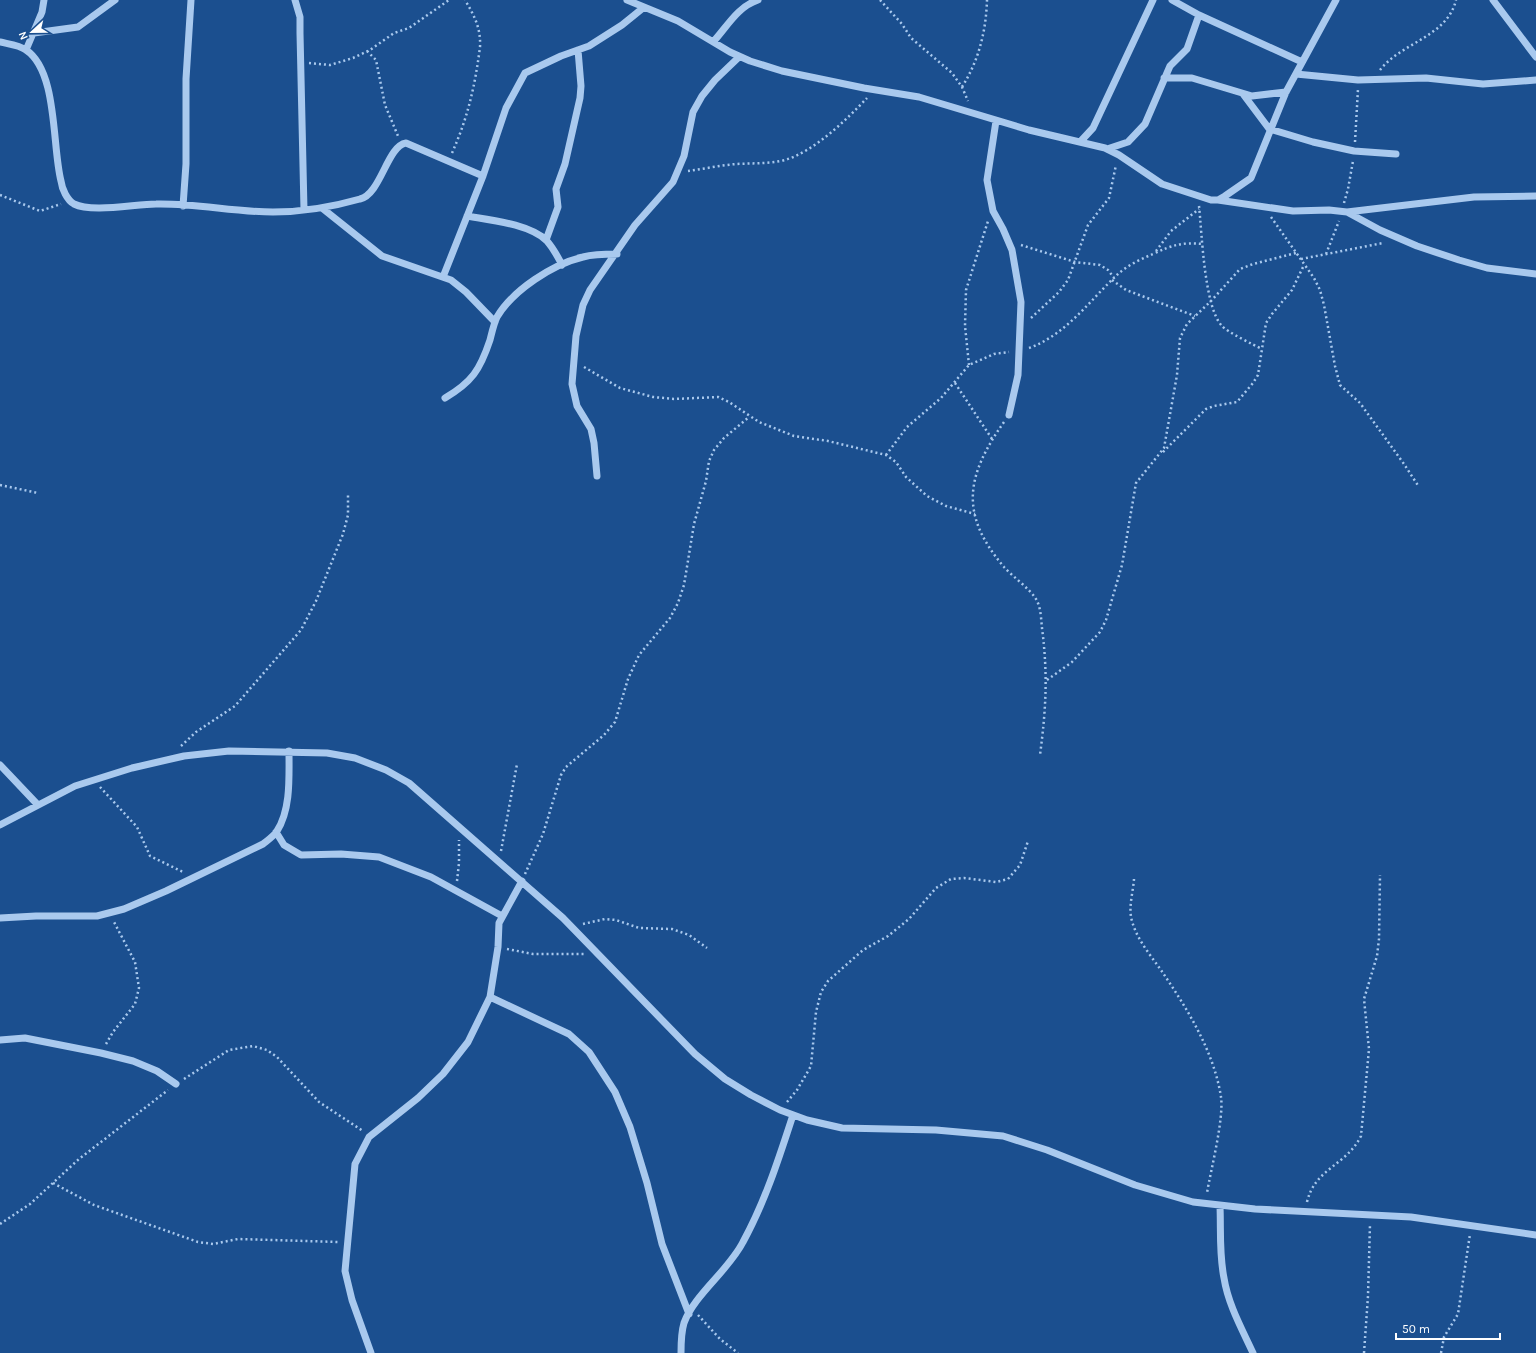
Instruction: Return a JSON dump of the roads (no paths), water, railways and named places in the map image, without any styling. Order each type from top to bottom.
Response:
[{"type":"street","points":[[26,50],[34,33],[44,0]]},
{"type":"street","points":[[34,33],[78,27],[115,0]]},
{"type":"street","points":[[183,206],[186,164],[186,85],[191,0]]},
{"type":"street","points":[[295,0],[300,17],[304,210]]},
{"type":"street","points":[[627,0],[643,8],[678,21],[739,57],[782,71],[874,90],[919,97],[971,111],[996,121],[1107,149],[1119,155],[1151,178],[1175,190],[1199,198],[1293,211],[1344,212],[1474,197],[1536,196]]},
{"type":"street","points":[[713,42],[741,8],[748,3],[758,0]]},
{"type":"street","points":[[1144,0],[1149,8]]},
{"type":"street","points":[[1080,142],[1093,128],[1153,0]]},
{"type":"street","points":[[1172,0],[1199,15],[1302,62]]},
{"type":"street","points":[[1218,200],[1236,190],[1251,178],[1286,92],[1336,0]]},
{"type":"street","points":[[1493,0],[1536,57]]},
{"type":"street","points":[[443,277],[483,176],[506,108],[525,73],[601,39],[622,25],[643,8]]},
{"type":"street","points":[[1107,149],[1128,142],[1145,124],[1164,78],[1174,60],[1187,49],[1199,15]]},
{"type":"street","points":[[0,42],[26,50],[34,59],[45,77],[53,115],[59,174],[62,185],[70,200],[74,204],[84,207],[156,204],[273,212],[322,208],[361,199],[368,195],[402,144],[406,143],[483,176]]},
{"type":"street","points":[[546,240],[558,207],[556,189],[565,164],[580,98],[581,86],[578,50]]},
{"type":"street","points":[[597,476],[594,443],[591,429],[577,406],[573,393],[573,360],[583,305],[590,290],[635,225],[673,182],[679,172],[687,145],[690,122],[697,104],[716,80],[739,57]]},
{"type":"street","points":[[1296,74],[1358,80],[1426,78],[1490,84],[1536,80]]},
{"type":"street","points":[[1164,78],[1192,78],[1243,94],[1263,95],[1286,92]]},
{"type":"street","points":[[1243,94],[1270,129],[1313,142],[1354,151],[1396,154]]},
{"type":"street","points":[[996,121],[987,180],[993,211],[1009,243],[1018,282],[1020,351],[1018,375],[1009,415]]},
{"type":"street","points":[[322,208],[382,256],[451,280],[466,292],[495,322]]},
{"type":"street","points":[[1344,212],[1403,240],[1459,260],[1487,268],[1536,274]]},
{"type":"street","points":[[467,216],[526,229],[546,240],[562,265]]},
{"type":"street","points":[[445,398],[469,382],[480,367],[495,322],[506,304],[528,284],[562,265],[582,257],[616,254]]},
{"type":"street","points":[[0,825],[37,804],[75,786],[132,768],[171,759],[229,751],[289,751],[327,753],[355,758],[386,770],[409,783],[522,881],[573,928],[695,1054],[725,1079],[780,1110],[807,1120],[842,1128],[936,1130],[1003,1136],[1047,1150],[1148,1189],[1205,1204],[1304,1212],[1411,1217],[1536,1235]]},
{"type":"street","points":[[0,918],[36,916],[97,916],[124,909],[166,892],[263,844],[276,832],[282,820],[289,782],[289,751]]},
{"type":"street","points":[[0,766],[37,804]]},
{"type":"street","points":[[276,832],[284,845],[301,855],[341,854],[379,857],[431,877],[502,916]]},
{"type":"street","points":[[371,1353],[347,1282],[345,1264],[355,1164],[369,1137],[418,1098],[443,1074],[468,1042],[490,997],[498,947],[499,924],[522,881]]},
{"type":"street","points":[[490,997],[538,1018],[568,1034],[588,1052],[615,1092],[632,1134],[662,1244],[690,1312]]},
{"type":"street","points":[[0,1040],[25,1038],[101,1053],[145,1066],[157,1071],[176,1084]]},
{"type":"street","points":[[681,1353],[681,1340],[685,1323],[690,1312],[732,1261],[744,1242],[772,1181],[793,1115]]},
{"type":"street","points":[[1220,1206],[1224,1278],[1236,1318],[1253,1353]]}]
